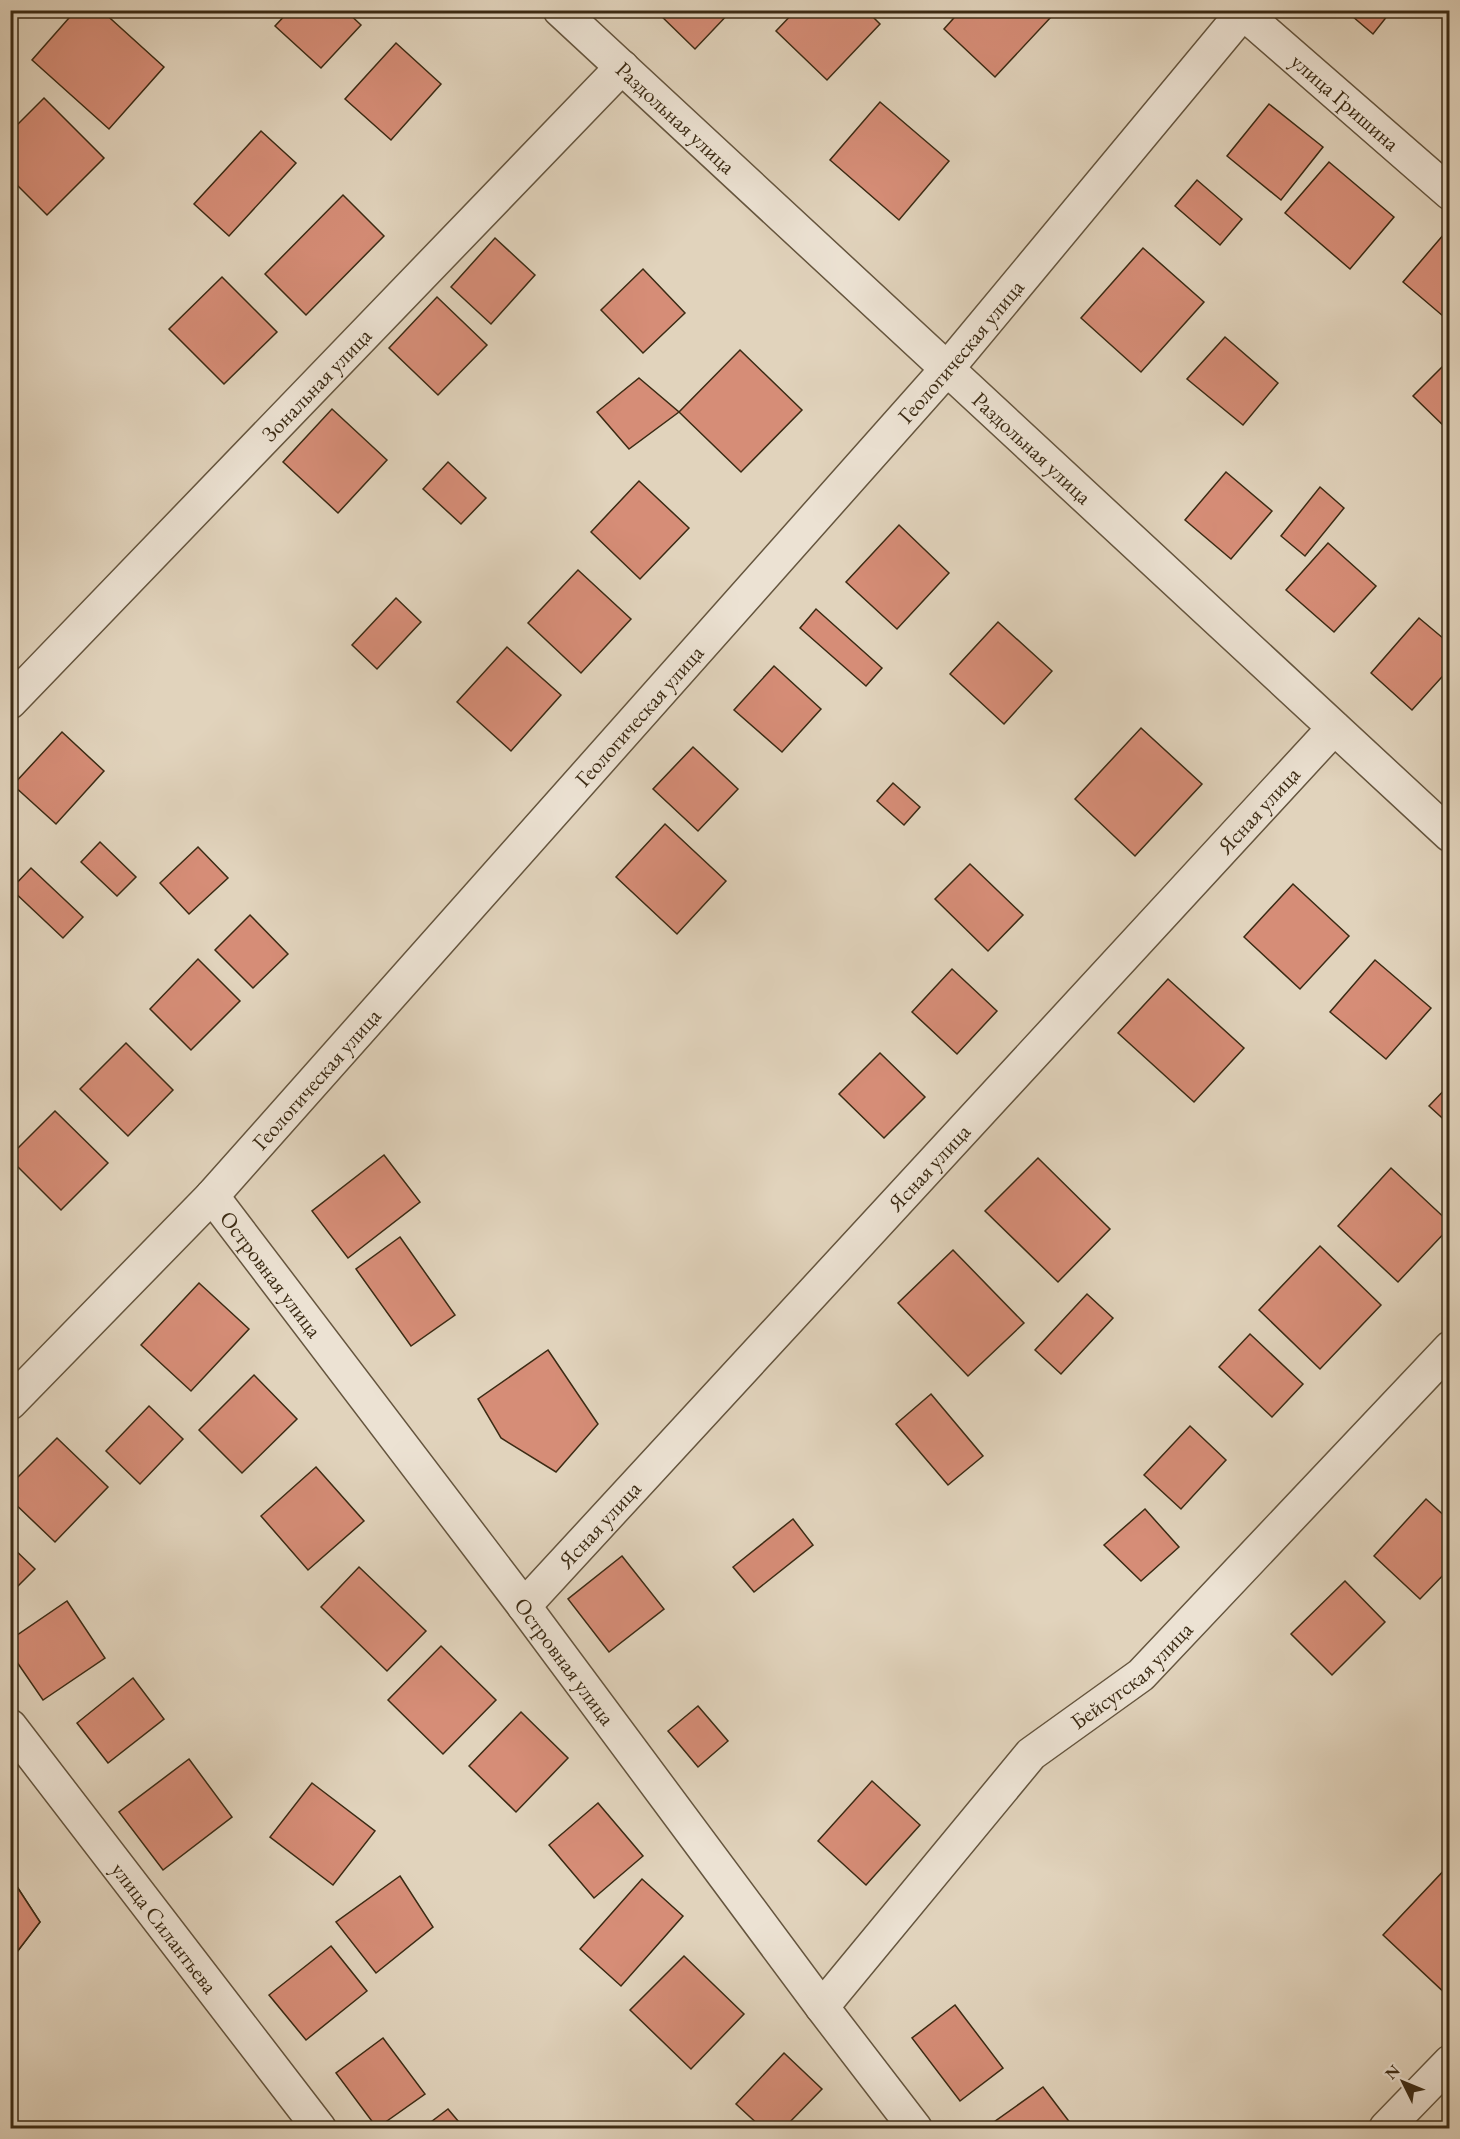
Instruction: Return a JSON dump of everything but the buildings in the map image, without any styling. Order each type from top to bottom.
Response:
[{"type":"street","name":"Раздольная улица","points":[[560,10],[1449,835]]},
{"type":"street","name":"улица Гришина","points":[[1243,11],[1449,193]]},
{"type":"street","name":"Геологическая улица","points":[[10,1403],[212,1196],[946,370],[1243,11]]},
{"type":"street","name":"Зональная улица","points":[[10,702],[622,67]]},
{"type":"street","name":"Ясная улица","points":[[524,1606],[1334,728]]},
{"type":"street","name":"Островная улица","points":[[212,1196],[524,1606],[822,2007],[915,2128]]},
{"type":"street","name":"Бейсугская улица","points":[[822,2007],[1031,1754],[1141,1675],[1449,1348]]},
{"type":"street","name":"улица Силантьева","points":[[10,1726],[319,2128]]},
{"type":"street","points":[[1386,2128],[1449,2062]]}]
